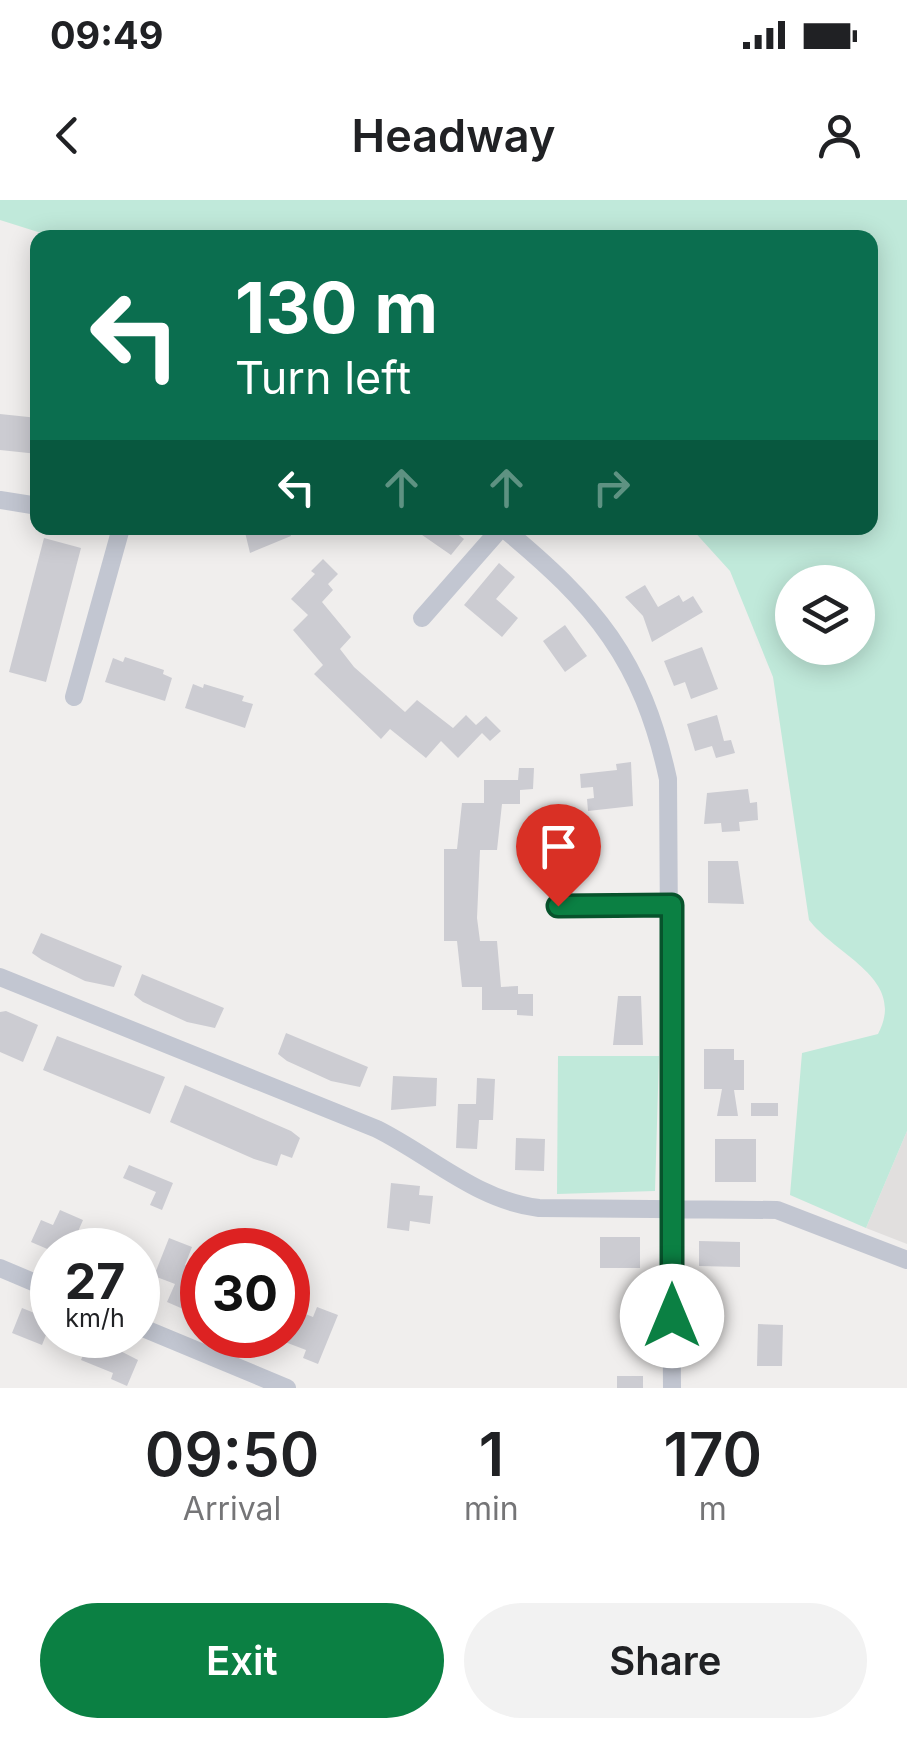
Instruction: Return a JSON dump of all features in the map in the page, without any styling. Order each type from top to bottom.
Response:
[{"type":"street","points":[[0,500],[30,505]]},
{"type":"street","points":[[74,697],[119,535]]},
{"type":"street","points":[[422,618],[496,535]]},
{"type":"street","points":[[511,535],[568,581],[618,649],[646,704],[668,779],[672,905],[672,1388]]},
{"type":"street","points":[[558,906],[672,905]]},
{"type":"street","points":[[0,977],[378,1129],[422,1151],[478,1190],[509,1203],[539,1208],[776,1210],[831,1227],[907,1260]]},
{"type":"street","points":[[0,1268],[30,1281]]},
{"type":"street","points":[[160,1335],[287,1388]]},
{"type":"shaded area","points":[[907,1131],[907,1244],[866,1228]]},
{"type":"green space","points":[[0,200],[907,200],[907,1131],[866,1228],[790,1195],[802,1053],[878,1034],[885,1015],[884,998],[865,970],[809,920],[773,677],[730,571],[697,535],[878,535],[878,230],[32,230],[0,220]]},
{"type":"green space","points":[[558,1056],[659,1056],[655,1191],[557,1194]]},
{"type":"building","points":[[0,414],[30,417],[30,453],[0,450]]},
{"type":"building","points":[[246,535],[291,535],[291,536],[250,553]]},
{"type":"building","points":[[422,535],[459,535],[464,539],[451,555]]},
{"type":"building","points":[[44,538],[81,548],[46,682],[9,672]]},
{"type":"building","points":[[323,559],[338,574],[328,584],[333,590],[322,602],[351,637],[340,649],[354,667],[405,712],[417,700],[453,728],[466,715],[476,725],[486,716],[501,731],[490,741],[482,733],[458,758],[441,741],[426,758],[390,729],[381,739],[314,674],[323,665],[293,630],[308,615],[291,599],[315,574],[311,571]]},
{"type":"building","points":[[499,563],[515,577],[496,599],[518,618],[502,637],[464,605]]},
{"type":"building","points":[[645,585],[658,607],[679,595],[683,602],[693,596],[703,612],[652,642],[643,616],[625,597]]},
{"type":"building","points":[[565,625],[587,656],[565,672],[543,641]]},
{"type":"building","points":[[702,647],[718,689],[691,699],[685,682],[674,686],[664,661]]},
{"type":"building","points":[[125,657],[164,670],[163,674],[172,678],[165,701],[105,682],[113,658],[123,662]]},
{"type":"building","points":[[193,684],[244,696],[242,701],[253,704],[245,728],[185,708]]},
{"type":"building","points":[[717,715],[724,741],[731,740],[735,753],[716,758],[712,746],[695,751],[687,724]]},
{"type":"building","points":[[631,762],[633,806],[588,811],[587,799],[594,798],[593,787],[581,788],[580,774],[617,770],[616,764]]},
{"type":"building","points":[[519,768],[534,768],[533,789],[520,790],[520,804],[502,804],[497,850],[480,850],[477,918],[480,941],[497,941],[501,987],[518,986],[518,994],[533,994],[533,1016],[517,1015],[517,1010],[482,1010],[482,987],[462,987],[457,941],[444,941],[444,849],[457,849],[462,803],[484,803],[484,780],[518,780]]},
{"type":"building","points":[[748,789],[750,803],[757,802],[758,820],[739,822],[740,831],[722,832],[721,823],[704,824],[707,793]]},
{"type":"building","points":[[708,861],[738,861],[744,904],[708,903]]},
{"type":"building","points":[[41,933],[122,966],[114,987],[85,981],[32,953]]},
{"type":"building","points":[[142,974],[224,1008],[215,1028],[187,1022],[143,1002],[134,995]]},
{"type":"building","points":[[618,996],[641,996],[643,1045],[613,1045]]},
{"type":"building","points":[[0,1012],[38,1025],[23,1062],[0,1052]]},
{"type":"building","points":[[286,1033],[368,1067],[360,1087],[331,1081],[287,1061],[278,1054]]},
{"type":"building","points":[[57,1036],[165,1077],[150,1114],[43,1070]]},
{"type":"building","points":[[704,1049],[734,1049],[734,1060],[744,1060],[744,1090],[734,1090],[738,1116],[717,1116],[722,1089],[704,1089]]},
{"type":"building","points":[[393,1076],[437,1078],[436,1106],[391,1110]]},
{"type":"building","points":[[477,1078],[495,1079],[493,1120],[479,1120],[477,1149],[456,1148],[458,1104],[476,1104]]},
{"type":"building","points":[[185,1085],[291,1131],[300,1138],[292,1158],[281,1154],[277,1166],[170,1122]]},
{"type":"building","points":[[751,1103],[778,1103],[778,1116],[751,1116]]},
{"type":"building","points":[[516,1138],[545,1139],[544,1171],[515,1170]]},
{"type":"building","points":[[715,1139],[756,1139],[756,1182],[715,1182]]},
{"type":"building","points":[[129,1165],[173,1183],[162,1210],[150,1205],[156,1192],[123,1178]]},
{"type":"building","points":[[391,1183],[420,1186],[419,1195],[433,1196],[430,1224],[410,1221],[409,1231],[387,1228]]},
{"type":"building","points":[[60,1210],[83,1220],[80,1228],[37,1228],[41,1220],[53,1225]]},
{"type":"building","points":[[600,1237],[640,1237],[640,1268],[600,1268]]},
{"type":"building","points":[[169,1238],[180,1242],[180,1308],[167,1302],[175,1284],[160,1278],[160,1261]]},
{"type":"building","points":[[699,1241],[740,1242],[740,1267],[699,1266]]},
{"type":"building","points":[[317,1307],[338,1315],[318,1364],[303,1358],[310,1358],[310,1316],[313,1317]]},
{"type":"building","points":[[22,1308],[30,1311],[30,1340],[12,1333]]},
{"type":"building","points":[[758,1324],[783,1325],[782,1366],[757,1366]]},
{"type":"building","points":[[81,1360],[138,1360],[127,1386],[111,1379],[113,1373]]},
{"type":"building","points":[[617,1376],[643,1376],[643,1388],[617,1388]]},
{"type":"route","points":[[558,906],[672,905],[672,1316]]}]
